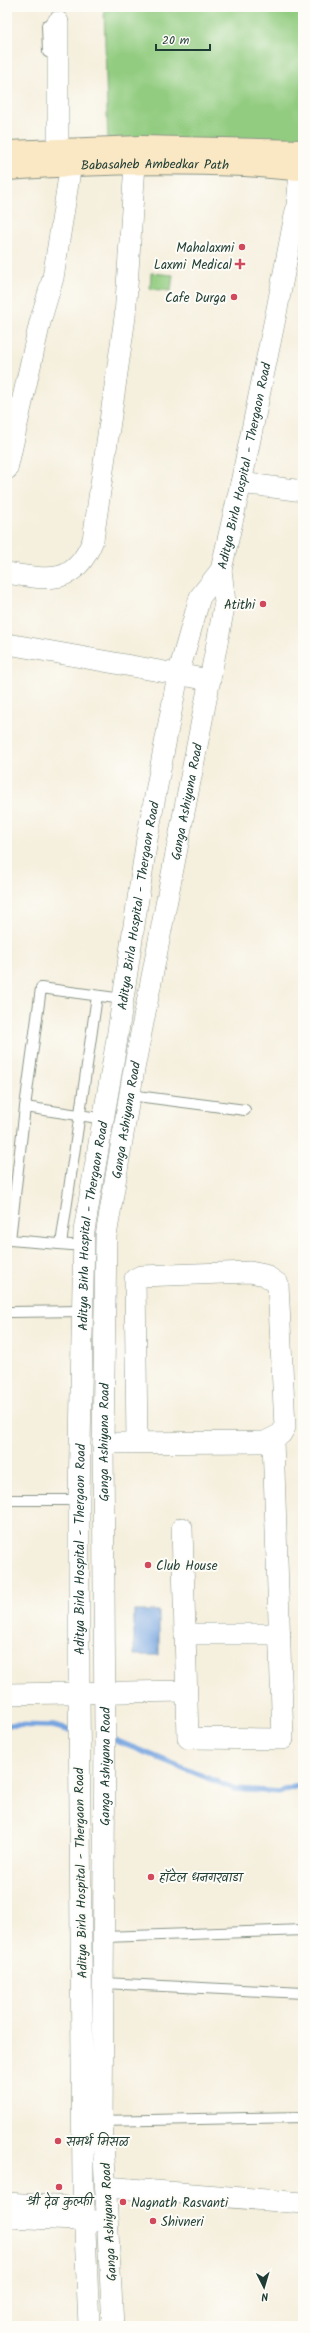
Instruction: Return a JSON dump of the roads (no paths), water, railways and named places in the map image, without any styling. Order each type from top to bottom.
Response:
[{"type":"street","points":[[7,469],[38,330],[53,278],[59,154],[53,24]]},
{"type":"street","name":"Babasaheb Ambedkar Path","points":[[7,168],[59,154],[142,147],[302,160]]},
{"type":"street","name":"Babasaheb Ambedkar Path","points":[[7,152],[59,154],[135,164],[245,165],[302,160]]},
{"type":"street","name":"Aditya Birla Hospital - Thergaon Road","points":[[89,2326],[84,2214],[92,2121],[79,1693],[79,1500],[91,1442],[82,1311],[83,1246],[90,1183],[123,999],[147,839],[178,675],[200,596],[221,570],[241,483],[292,235],[302,160]]},
{"type":"street","points":[[7,573],[46,579],[62,577],[76,568],[84,559],[93,540],[125,316],[135,164]]},
{"type":"street","points":[[241,483],[303,492]]},
{"type":"street","name":"Ganga Ashiyana Road","points":[[113,2326],[107,2206],[92,2121],[104,1983],[105,1733],[91,1442],[106,1236],[129,1095],[225,602],[221,570]]},
{"type":"street","points":[[7,645],[210,680]]},
{"type":"street","points":[[91,1442],[136,1442],[265,1442],[273,1440],[281,1434],[285,1427],[278,1284],[264,1275],[250,1272],[141,1276],[135,1279],[136,1442]]},
{"type":"street","points":[[182,1528],[188,1738],[283,1738],[273,1440]]},
{"type":"street","points":[[185,1634],[280,1634]]},
{"type":"street","points":[[7,1694],[186,1691]]},
{"type":"street","points":[[7,2203],[84,2214]]},
{"type":"street","points":[[7,2217],[84,2214],[107,2206],[303,2203]]},
{"type":"lane","points":[[83,1246],[10,1240],[25,1107],[41,988],[123,999]]},
{"type":"lane","points":[[61,1244],[79,1115],[98,996]]},
{"type":"lane","points":[[129,1095],[245,1110]]},
{"type":"lane","points":[[25,1107],[102,1118],[125,1123]]},
{"type":"lane","points":[[11,1312],[82,1311]]},
{"type":"lane","points":[[7,1500],[79,1500]]},
{"type":"lane","points":[[104,1937],[303,1930]]},
{"type":"lane","points":[[104,1983],[303,1993]]},
{"type":"lane","points":[[92,2121],[303,2117]]},
{"type":"water","points":[[134,1611],[159,1611],[159,1655],[134,1655]]},
{"type":"waterway","points":[[7,1725],[53,1726],[68,1730]]},
{"type":"waterway","points":[[112,1739],[235,1789],[279,1792],[303,1784]]},
{"type":"place","name":"Mahalaxmi","points":[[242,247]]},
{"type":"place","name":"Laxmi Medical","points":[[240,264]]},
{"type":"place","name":"Cafe Durga","points":[[234,297]]},
{"type":"place","name":"Atithi","points":[[263,604]]},
{"type":"place","name":"Club House","points":[[148,1565]]},
{"type":"place","name":"हॉटेल धनगरवाडा","points":[[151,1877]]},
{"type":"place","name":"समर्थ मिसळ","points":[[58,2141]]},
{"type":"place","name":"श्री देव कुल्फी","points":[[59,2187]]},
{"type":"place","name":"Nagnath Rasvanti","points":[[123,2202]]},
{"type":"place","name":"Shivneri","points":[[153,2221]]}]
